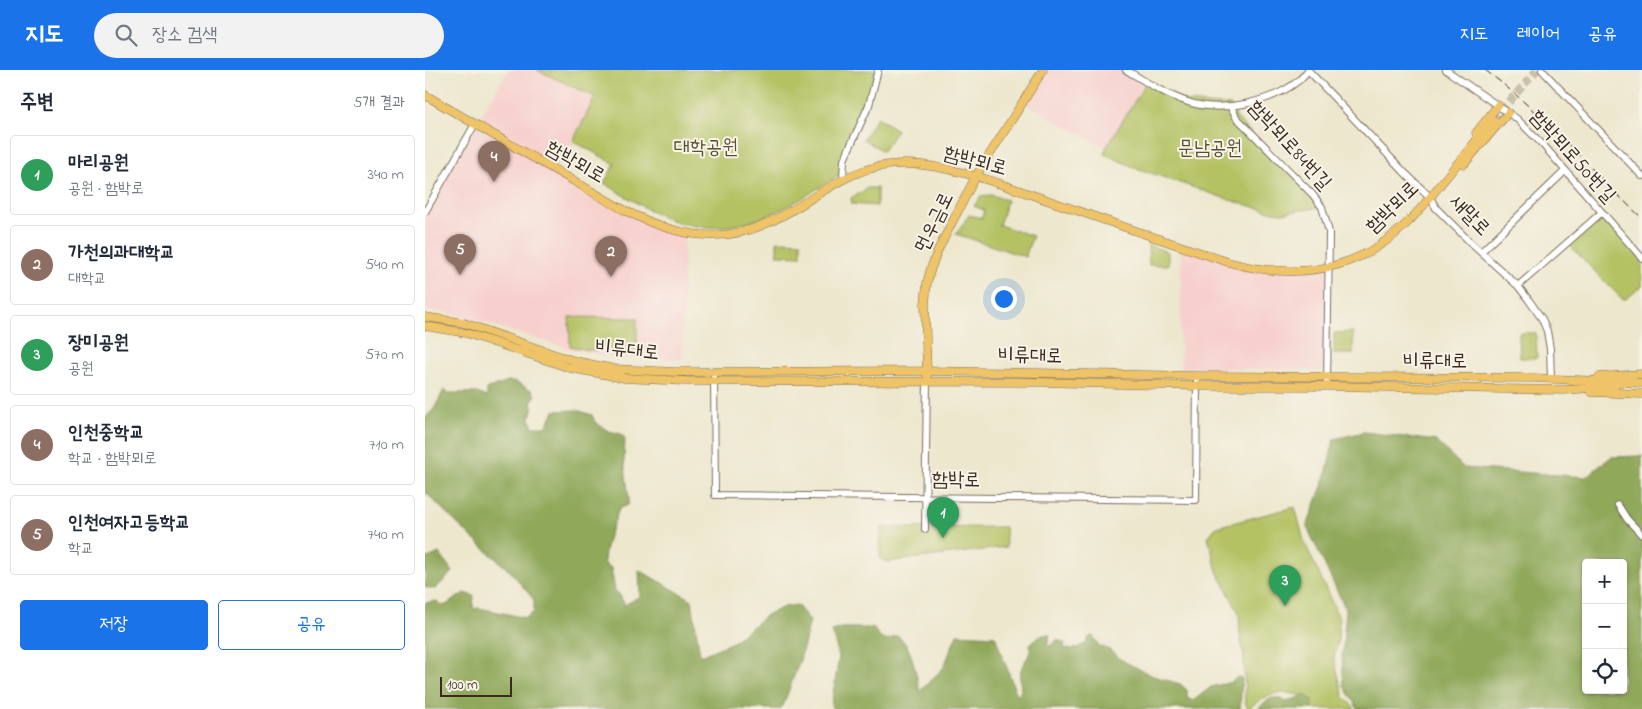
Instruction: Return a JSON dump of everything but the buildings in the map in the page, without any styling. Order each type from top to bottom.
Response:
[{"type":"main road","name":"먼우금로","points":[[927,382],[925,304],[931,268],[938,250],[976,176],[1043,70]]},
{"type":"main road","name":"함박뫼로","points":[[425,95],[634,216],[674,230],[697,235],[720,235],[758,227],[776,219],[843,178],[861,171],[886,165],[920,164],[976,176],[1228,262],[1254,269],[1277,272],[1296,272],[1328,267],[1353,260],[1372,250],[1405,226],[1493,120]]},
{"type":"main road","points":[[1430,197],[1434,186],[1498,106]]},
{"type":"main road","points":[[1430,197],[1441,191],[1508,113]]},
{"type":"main road","name":"비류대로","points":[[425,317],[465,323],[553,354],[614,369],[668,372],[927,371],[1197,376],[1564,390],[1642,384]]},
{"type":"main road","name":"비류대로","points":[[425,326],[466,333],[546,361],[579,370],[624,378],[714,381],[1197,386],[1327,381],[1551,379],[1642,384]]},
{"type":"main road","points":[[1567,379],[1642,374]]},
{"type":"main road","points":[[1564,390],[1642,394]]},
{"type":"street","points":[[843,178],[844,160],[869,105],[878,70]]},
{"type":"street","points":[[1126,70],[1172,96],[1205,107],[1231,106],[1261,100],[1284,90],[1298,81],[1308,70]]},
{"type":"street","name":"새말로","points":[[1308,70],[1430,197],[1436,208],[1518,286],[1542,319],[1547,331],[1551,379]]},
{"type":"street","name":"함박뫼로50번길","points":[[1446,70],[1517,119],[1544,146],[1642,258]]},
{"type":"street","points":[[1542,70],[1641,174]]},
{"type":"street","name":"함박뫼로84번길","points":[[1231,106],[1236,117],[1313,195],[1322,207],[1329,232],[1327,381]]},
{"type":"street","points":[[425,212],[475,124]]},
{"type":"street","points":[[1481,252],[1565,171]]},
{"type":"street","points":[[1518,286],[1601,213]]},
{"type":"street","name":"함박로","points":[[714,372],[715,495],[1196,500],[1197,376]]},
{"type":"street","points":[[925,529],[927,382]]},
{"type":"street","points":[[1619,505],[1627,519],[1642,535]]},
{"type":"shaded area","points":[[508,70],[537,70],[595,97],[563,160],[553,169],[634,216],[684,232],[682,359],[611,357],[570,349],[472,319],[443,312],[425,311],[425,212]]},
{"type":"shaded area","points":[[1043,70],[1125,70],[1145,81],[1106,148],[1024,103]]},
{"type":"shaded area","points":[[1181,246],[1254,269],[1328,267],[1327,370],[1180,368]]},
{"type":"green space","name":"대학공원","points":[[537,70],[875,70],[871,92],[841,161],[840,174],[802,198],[762,218],[742,224],[720,227],[698,226],[665,218],[604,183],[615,164],[573,141],[595,97]]},
{"type":"green space","name":"문남공원","points":[[1145,84],[1187,102],[1231,106],[1236,117],[1322,207],[1282,213],[1273,212],[1233,201],[1136,168],[1104,154]]},
{"type":"green space","points":[[877,117],[897,130],[883,151],[863,139]]},
{"type":"green space","points":[[868,188],[877,188],[877,206],[852,204],[851,198]]},
{"type":"green space","points":[[991,195],[1007,200],[999,225],[1033,236],[1026,257],[956,234],[969,215],[982,218],[984,210],[974,206],[981,196]]},
{"type":"green space","points":[[1601,213],[1642,258],[1642,286],[1626,299],[1622,299],[1567,243]]},
{"type":"green space","points":[[777,241],[801,242],[801,256],[777,255]]},
{"type":"green space","points":[[1148,245],[1168,252],[1168,265],[1149,265]]},
{"type":"green space","points":[[569,317],[637,318],[637,350],[588,350],[570,346]]},
{"type":"green space","points":[[1353,332],[1353,354],[1334,354],[1334,333]]},
{"type":"green space","points":[[1519,333],[1536,333],[1537,358],[1520,358]]},
{"type":"green space","points":[[508,381],[515,382],[533,391],[535,396],[531,402],[533,406],[530,419],[533,427],[546,427],[554,411],[577,410],[592,415],[595,422],[611,433],[618,432],[625,438],[624,459],[629,500],[628,505],[619,509],[607,542],[604,563],[611,568],[615,591],[619,594],[625,605],[640,596],[639,570],[692,600],[700,656],[733,642],[768,614],[784,607],[797,605],[810,621],[800,660],[783,706],[780,709],[425,709],[425,603],[437,601],[442,606],[446,605],[464,593],[474,596],[474,609],[479,608],[526,618],[534,612],[534,600],[512,573],[470,536],[425,492],[425,418],[434,409],[444,390],[449,393],[477,393],[487,397],[487,388]]},
{"type":"green space","points":[[1364,432],[1436,441],[1464,468],[1586,477],[1611,457],[1642,456],[1642,709],[1358,709],[1344,686],[1342,656],[1346,610],[1307,527],[1326,475],[1334,439]]},
{"type":"green space","points":[[1295,507],[1304,541],[1339,618],[1338,639],[1334,659],[1344,697],[1354,709],[1313,709],[1310,698],[1286,693],[1269,696],[1248,709],[1245,702],[1244,657],[1240,636],[1239,613],[1217,571],[1208,537],[1216,527]]},
{"type":"green space","points":[[1005,527],[1006,547],[887,562],[880,559],[881,528]]},
{"type":"green space","points":[[439,553],[453,572],[435,589],[425,587],[425,558]]},
{"type":"green space","points":[[841,628],[873,628],[880,637],[887,640],[897,636],[910,652],[920,691],[944,667],[957,634],[995,636],[1017,695],[1021,691],[1020,672],[1029,655],[1030,644],[1037,638],[1042,635],[1050,635],[1047,644],[1050,646],[1057,640],[1065,643],[1064,648],[1072,650],[1087,643],[1088,638],[1093,636],[1099,646],[1108,649],[1125,662],[1153,676],[1180,684],[1187,690],[1187,698],[1193,701],[1211,687],[1232,682],[1237,677],[1242,678],[1240,709],[834,709],[831,706],[839,657],[832,631]]},
{"type":"green space","points":[[1305,695],[1312,700],[1313,709],[1258,709],[1264,703],[1274,698],[1282,699],[1286,702]]},
{"type":"tunnel","points":[[1493,120],[1537,70]]},
{"type":"railway","points":[[1485,70],[1527,104],[1642,218]]},
{"type":"place","name":"인천중학교","points":[[494,182]]},
{"type":"place","name":"인천여자고등학교","points":[[460,275]]},
{"type":"place","name":"가천의과대학교","points":[[611,277]]},
{"type":"place","name":"마리공원","points":[[943,538]]},
{"type":"place","name":"장미공원","points":[[1285,606]]}]
